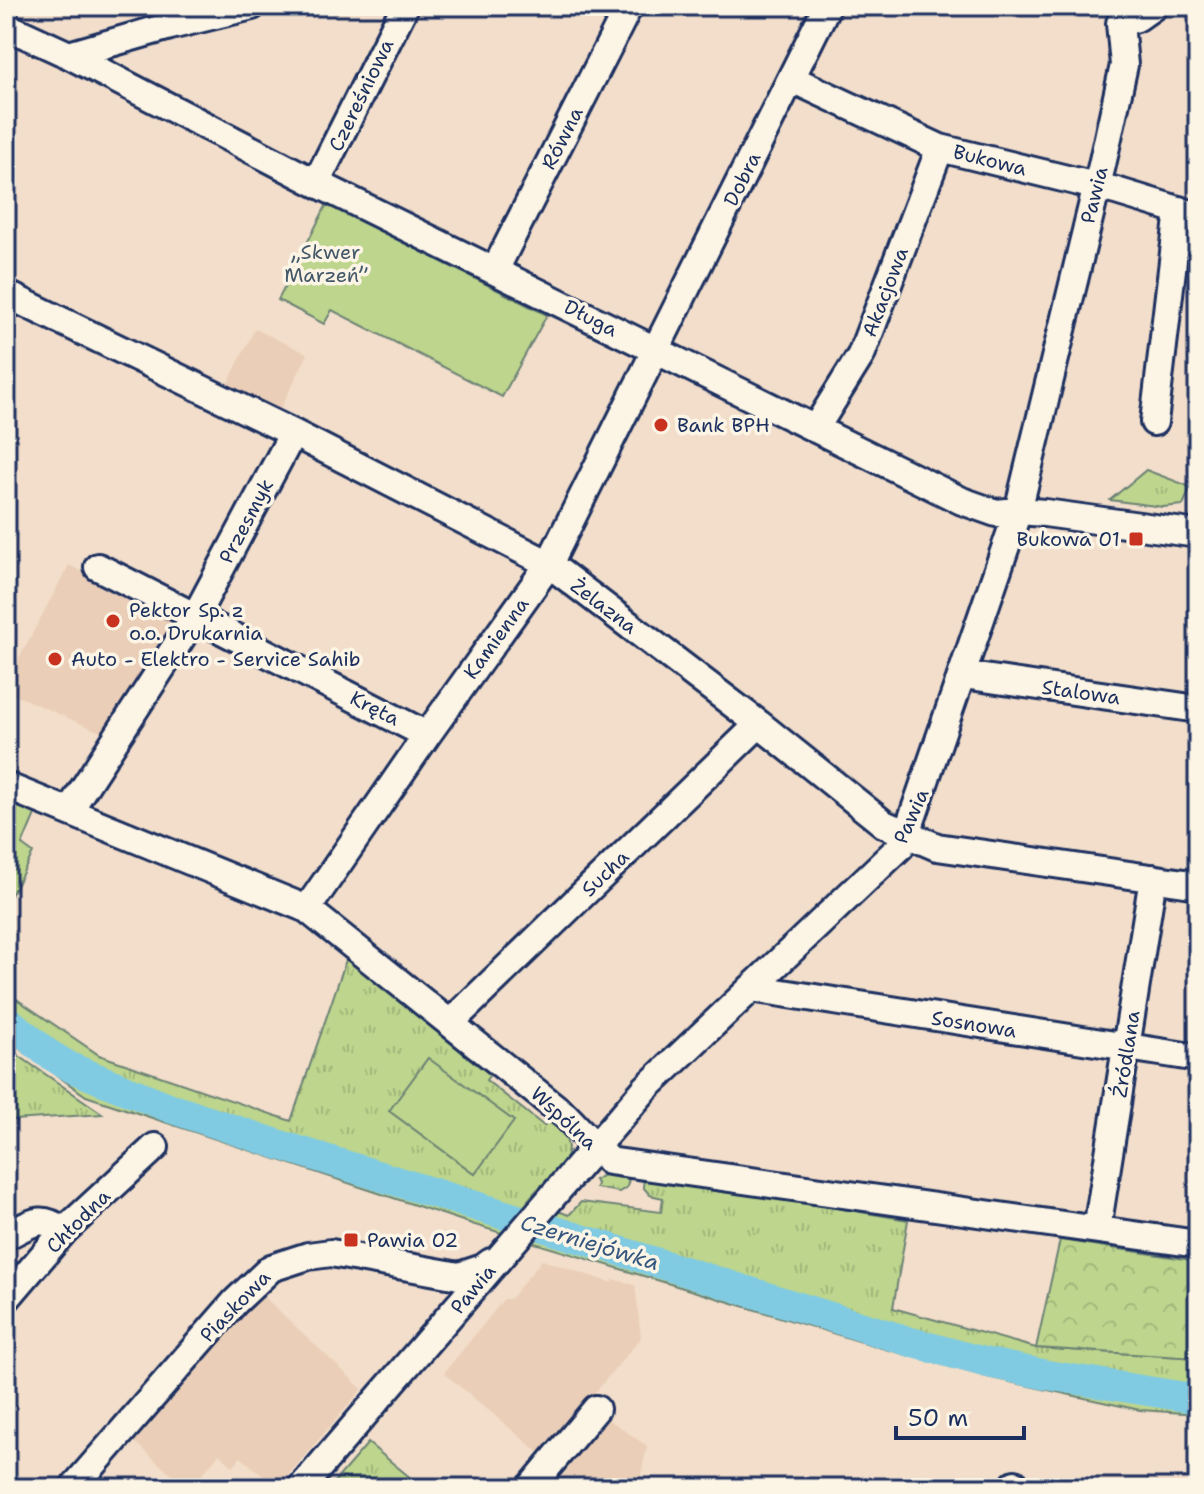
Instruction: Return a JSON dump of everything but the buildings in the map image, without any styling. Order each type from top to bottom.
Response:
[{"type":"street","points":[[69,55],[252,6]]},
{"type":"street","name":"Czereśniowa","points":[[316,183],[405,6]]},
{"type":"street","name":"Równa","points":[[495,270],[629,6]]},
{"type":"street","name":"Dobra","points":[[656,351],[827,6]]},
{"type":"street","name":"Pawia","points":[[301,1488],[646,1088],[900,847],[963,675],[1018,511],[1124,65],[1118,14],[1137,18],[1154,6]]},
{"type":"street","name":"Długa","points":[[6,26],[69,55],[316,183],[962,501],[996,513],[1018,511],[1198,534]]},
{"type":"street","name":"Bukowa","points":[[792,79],[940,148],[1097,186],[1188,213]]},
{"type":"street","name":"Akacjowa","points":[[815,429],[861,355],[940,148]]},
{"type":"street","points":[[1154,422],[1188,213]]},
{"type":"street","name":"Żelazna","points":[[6,294],[293,433],[549,564],[884,824],[906,836],[937,847],[1198,885]]},
{"type":"street","name":"Kamienna","points":[[307,909],[549,564],[656,351]]},
{"type":"street","name":"Przesmyk","points":[[69,811],[196,615],[293,433]]},
{"type":"street","name":"Kręta","points":[[98,567],[427,735]]},
{"type":"street","name":"Stalowa","points":[[963,675],[1198,709]]},
{"type":"street","name":"Sucha","points":[[451,1022],[759,724]]},
{"type":"street","name":"Wspólna","points":[[6,786],[307,909],[566,1116],[609,1161],[1198,1244]]},
{"type":"street","name":"Źródlana","points":[[1097,1229],[1153,878]]},
{"type":"street","name":"Sosnowa","points":[[751,988],[1198,1058]]},
{"type":"street","name":"Chłodna","points":[[6,1299],[64,1231],[155,1147]]},
{"type":"street","points":[[6,1236],[41,1220],[50,1221],[64,1231]]},
{"type":"street","name":"Piaskowa","points":[[73,1488],[235,1302],[271,1268],[308,1256],[331,1253],[459,1276],[483,1268],[506,1250]]},
{"type":"street","points":[[418,1270],[432,1280],[442,1295],[444,1308],[438,1330]]},
{"type":"street","points":[[530,1488],[596,1409]]},
{"type":"shaded area","points":[[255,329],[308,354],[279,411],[227,385]]},
{"type":"shaded area","points":[[69,565],[177,621],[105,734],[6,691],[6,683]]},
{"type":"shaded area","points":[[542,1260],[612,1283],[613,1279],[635,1285],[641,1338],[542,1455],[444,1373],[504,1299],[510,1299]]},
{"type":"shaded area","points":[[262,1295],[362,1389],[277,1488],[241,1457],[233,1466],[219,1454],[191,1488],[187,1488],[132,1440]]},
{"type":"shaded area","points":[[602,1415],[647,1446],[638,1488],[542,1488]]},
{"type":"green space","name":"„Skwer Marzeń”","points":[[327,204],[547,315],[502,397],[332,310],[324,324],[278,300]]},
{"type":"green space","points":[[1146,470],[1191,487],[1183,505],[1163,507],[1110,500]]},
{"type":"green space","points":[[984,564],[988,565],[943,698],[939,697]]},
{"type":"green space","points":[[6,796],[36,812],[22,845],[33,853],[6,905]]},
{"type":"green space","points":[[348,954],[495,1068],[486,1080],[544,1126],[550,1120],[562,1132],[567,1143],[563,1162],[528,1200],[569,1215],[581,1202],[661,1212],[663,1198],[650,1195],[643,1187],[644,1179],[649,1176],[908,1220],[893,1308],[1036,1348],[1198,1358],[1198,1414],[1140,1410],[987,1377],[475,1225],[86,1096],[6,1039],[6,992],[99,1055],[291,1121]]},
{"type":"green space","points":[[6,1047],[103,1114],[14,1120],[6,1114]]},
{"type":"green space","points":[[428,1058],[514,1121],[475,1174],[389,1111]]},
{"type":"green space","points":[[604,1175],[629,1179],[627,1187],[619,1192],[596,1188],[594,1180]]},
{"type":"green space","points":[[1060,1240],[1198,1261],[1198,1358],[1036,1348]]},
{"type":"green space","points":[[368,1443],[423,1488],[329,1488]]},
{"type":"waterway","name":"Czerniejówka","points":[[6,1019],[47,1053],[72,1068],[173,1109],[277,1144],[911,1342],[1047,1375],[1198,1399]]},
{"type":"place","name":"Bank BPH","points":[[661,425]]},
{"type":"place","name":"Bukowa 01","points":[[1136,539]]},
{"type":"place","name":"Pektor Sp. z o.o. Drukarnia","points":[[113,621]]},
{"type":"place","name":"Auto - Elektro - Service Sahib","points":[[55,659]]},
{"type":"place","name":"Pawia 02","points":[[351,1240]]}]
